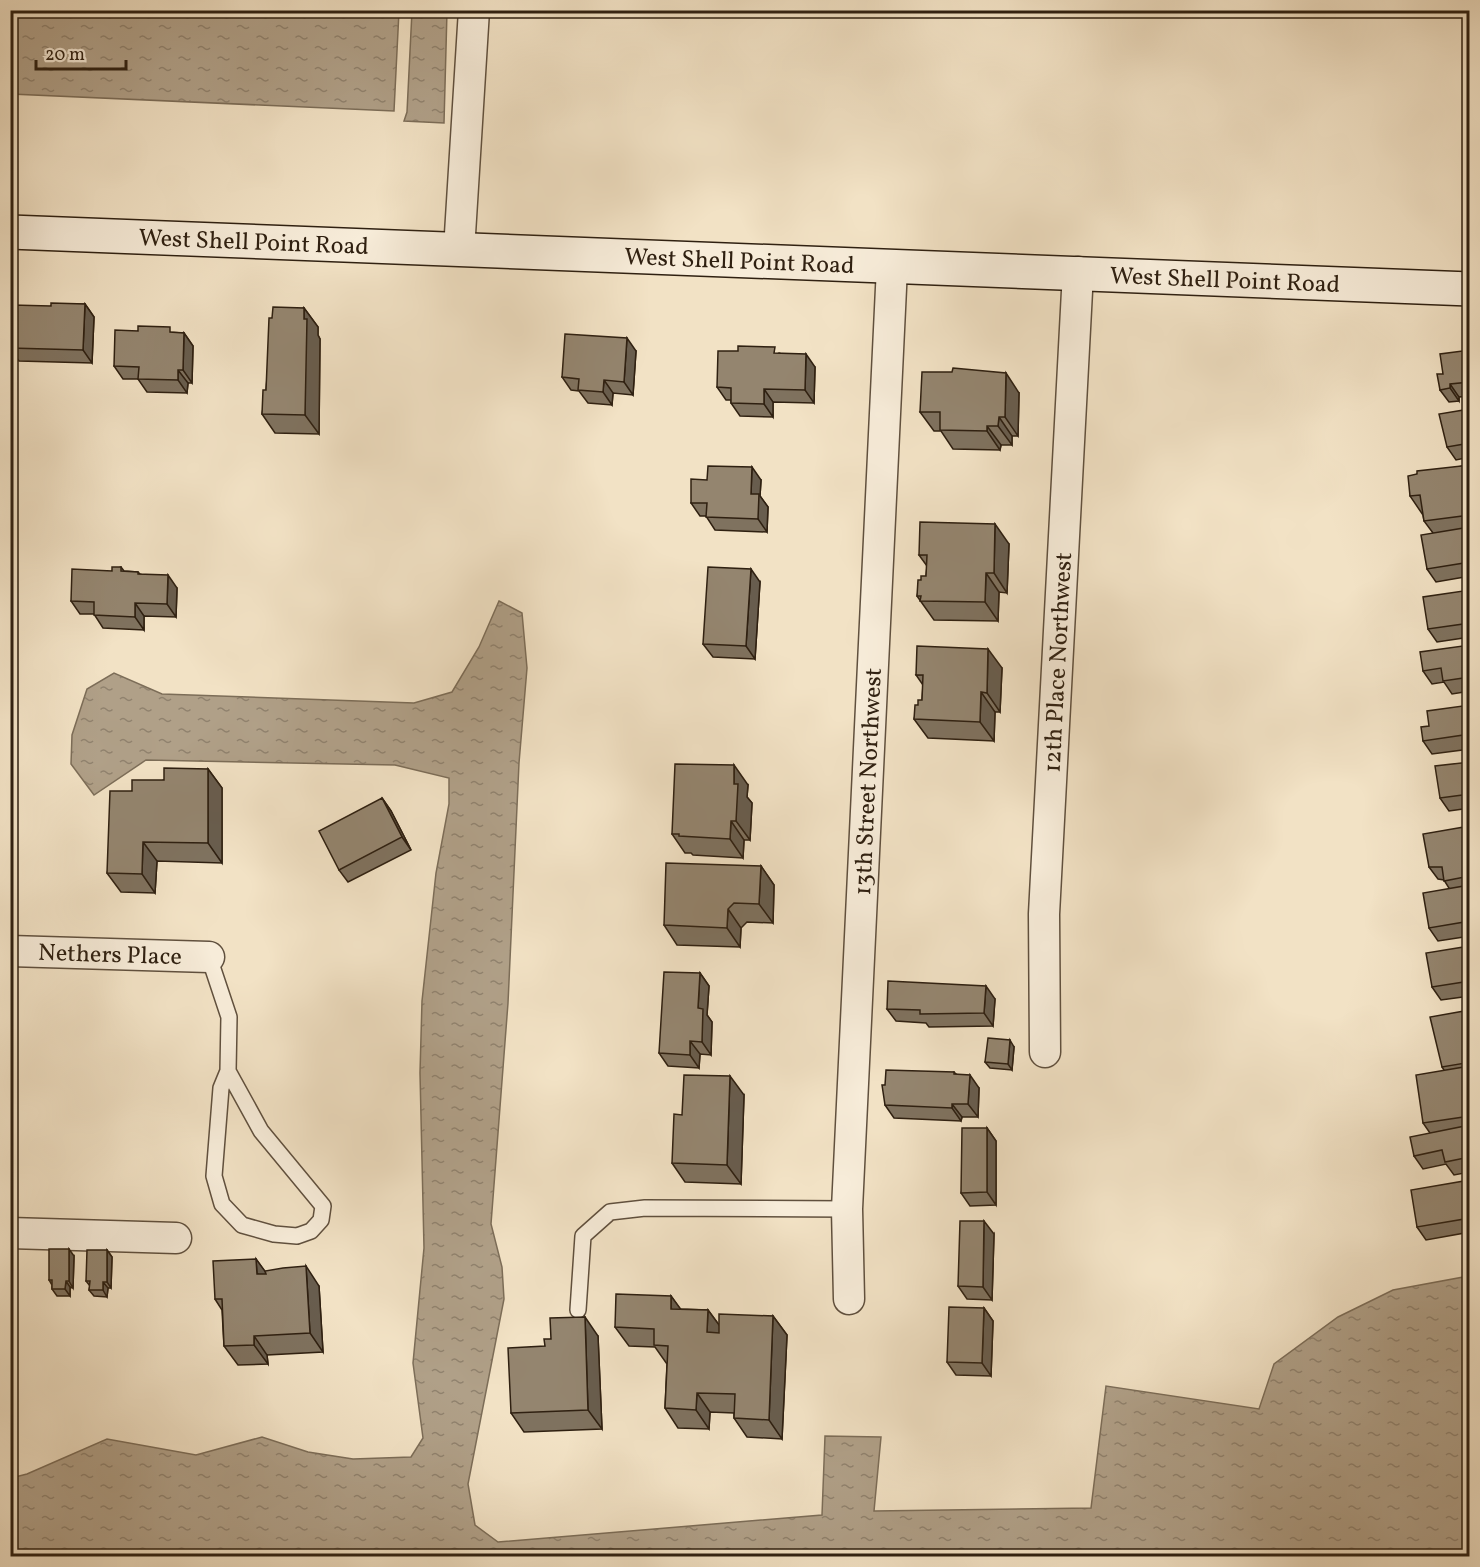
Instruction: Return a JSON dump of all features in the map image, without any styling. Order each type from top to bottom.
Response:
[{"type":"street","points":[[459,250],[474,10]]},
{"type":"street","name":"West Shell Point Road","points":[[10,232],[1470,289]]},
{"type":"street","name":"13th Street Northwest","points":[[849,1299],[847,1209],[892,267]]},
{"type":"street","name":"12th Place Northwest","points":[[1045,1052],[1044,914],[1078,272]]},
{"type":"street","name":"Nethers Place","points":[[10,951],[209,957]]},
{"type":"street","points":[[10,1233],[176,1238]]},
{"type":"lane","points":[[209,957],[229,1017],[228,1071],[221,1088],[214,1176],[222,1204],[242,1225],[274,1234],[297,1236],[311,1231],[321,1220],[322,1206],[261,1131],[228,1071]]},
{"type":"lane","points":[[578,1310],[584,1236],[610,1212],[645,1208],[847,1209]]},
{"type":"water","points":[[11,10],[399,11],[394,111],[11,94]]},
{"type":"water","points":[[412,11],[447,11],[444,123],[404,121],[407,112]]},
{"type":"water","points":[[499,601],[522,613],[527,668],[519,763],[508,1003],[491,1224],[502,1267],[504,1299],[468,1484],[475,1525],[498,1542],[822,1515],[825,1436],[881,1437],[874,1511],[1091,1508],[1106,1386],[1259,1409],[1274,1364],[1338,1317],[1393,1290],[1469,1276],[1469,1556],[11,1556],[11,1478],[27,1474],[107,1439],[196,1455],[262,1437],[308,1452],[353,1459],[411,1457],[423,1438],[413,1363],[424,1248],[420,1073],[422,1001],[436,873],[449,804],[449,778],[395,765],[146,760],[94,795],[71,764],[72,735],[87,689],[114,673],[162,694],[414,703],[452,692],[479,647]]},
{"type":"building","points":[[51,303],[85,304],[83,350],[10,348],[12,305],[51,306]]},
{"type":"building","points":[[273,307],[304,308],[304,319],[307,319],[305,415],[262,414],[263,390],[266,390],[269,318],[272,318]]},
{"type":"building","points":[[138,326],[170,327],[170,332],[184,333],[183,370],[178,370],[178,380],[138,379],[139,367],[114,366],[115,330],[138,331]]},
{"type":"building","points":[[565,334],[627,338],[624,382],[604,380],[603,392],[578,390],[579,379],[562,377]]},
{"type":"building","points":[[738,346],[775,347],[774,353],[806,354],[805,390],[764,389],[764,404],[731,403],[731,388],[717,387],[718,351],[738,351]]},
{"type":"building","points":[[1470,350],[1470,382],[1450,384],[1450,388],[1440,390],[1437,374],[1443,374],[1440,354]]},
{"type":"building","points":[[953,368],[1006,373],[1005,417],[999,417],[998,426],[987,426],[987,431],[940,430],[940,412],[920,412],[922,372],[952,372]]},
{"type":"building","points":[[1470,409],[1470,443],[1447,447],[1439,414]]},
{"type":"building","points":[[1470,465],[1470,515],[1424,521],[1420,495],[1410,496],[1408,476],[1417,474],[1417,471]]},
{"type":"building","points":[[708,466],[752,467],[751,494],[759,494],[758,519],[706,517],[707,503],[691,503],[691,479],[707,480]]},
{"type":"building","points":[[920,522],[995,524],[994,573],[986,573],[985,602],[920,601],[921,596],[917,596],[918,580],[921,580],[921,576],[926,576],[927,555],[919,555]]},
{"type":"building","points":[[1470,527],[1470,562],[1427,569],[1421,535]]},
{"type":"building","points":[[112,567],[121,567],[121,571],[138,572],[138,574],[168,575],[167,604],[135,603],[135,617],[94,615],[94,602],[71,601],[72,569],[112,571]]},
{"type":"building","points":[[708,567],[751,569],[746,646],[703,644]]},
{"type":"building","points":[[1470,590],[1470,623],[1428,629],[1423,597]]},
{"type":"building","points":[[1470,645],[1470,677],[1443,681],[1441,668],[1423,671],[1420,652]]},
{"type":"building","points":[[917,646],[988,649],[987,693],[981,692],[980,722],[914,719],[915,705],[918,705],[918,700],[922,700],[923,675],[916,675]]},
{"type":"building","points":[[1470,705],[1470,734],[1423,741],[1421,727],[1429,726],[1427,711]]},
{"type":"building","points":[[1470,762],[1470,794],[1440,798],[1435,766]]},
{"type":"building","points":[[675,764],[734,765],[734,784],[738,784],[736,821],[731,821],[730,839],[672,834]]},
{"type":"building","points":[[164,768],[208,769],[208,843],[143,842],[142,874],[107,873],[110,791],[132,791],[132,780],[164,780]]},
{"type":"building","points":[[382,798],[402,837],[339,870],[319,831]]},
{"type":"building","points":[[1470,826],[1470,876],[1444,881],[1442,867],[1429,867],[1423,834]]},
{"type":"building","points":[[666,863],[761,866],[759,904],[734,903],[728,909],[727,928],[664,925]]},
{"type":"building","points":[[1470,885],[1470,921],[1429,928],[1423,893]]},
{"type":"building","points":[[1470,946],[1470,981],[1432,987],[1426,953]]},
{"type":"building","points":[[664,972],[700,973],[698,1008],[703,1009],[702,1042],[690,1041],[690,1055],[659,1053]]},
{"type":"building","points":[[888,981],[986,986],[984,1013],[920,1014],[920,1010],[887,1009]]},
{"type":"building","points":[[1470,1010],[1470,1045],[1463,1047],[1466,1063],[1442,1067],[1430,1017]]},
{"type":"building","points":[[988,1038],[1010,1040],[1008,1064],[985,1062]]},
{"type":"building","points":[[1470,1066],[1470,1116],[1423,1123],[1416,1075]]},
{"type":"building","points":[[886,1070],[954,1072],[954,1074],[970,1075],[968,1104],[952,1104],[952,1108],[885,1105],[882,1085],[885,1085]]},
{"type":"building","points":[[684,1075],[730,1076],[727,1165],[672,1163],[674,1114],[682,1115]]},
{"type":"building","points":[[1470,1125],[1470,1157],[1445,1162],[1442,1150],[1414,1156],[1410,1137]]},
{"type":"building","points":[[962,1128],[987,1128],[987,1192],[961,1193]]},
{"type":"building","points":[[1470,1180],[1470,1218],[1417,1227],[1411,1190]]},
{"type":"building","points":[[960,1221],[984,1221],[983,1287],[958,1286]]},
{"type":"building","points":[[49,1249],[69,1249],[69,1281],[66,1281],[65,1289],[52,1289],[52,1280],[49,1280]]},
{"type":"building","points":[[87,1250],[107,1250],[107,1282],[103,1282],[103,1290],[89,1290],[90,1281],[86,1281]]},
{"type":"building","points":[[256,1259],[257,1274],[306,1266],[310,1333],[254,1336],[254,1345],[224,1346],[222,1299],[215,1299],[213,1261]]},
{"type":"building","points":[[616,1294],[671,1296],[671,1309],[708,1310],[707,1332],[719,1333],[719,1314],[773,1316],[769,1420],[734,1418],[735,1394],[697,1393],[696,1410],[665,1408],[668,1346],[654,1345],[654,1329],[615,1327]]},
{"type":"building","points":[[949,1307],[984,1308],[982,1363],[947,1362]]},
{"type":"building","points":[[585,1317],[588,1410],[511,1413],[508,1348],[545,1346],[544,1339],[551,1339],[550,1318]]}]
